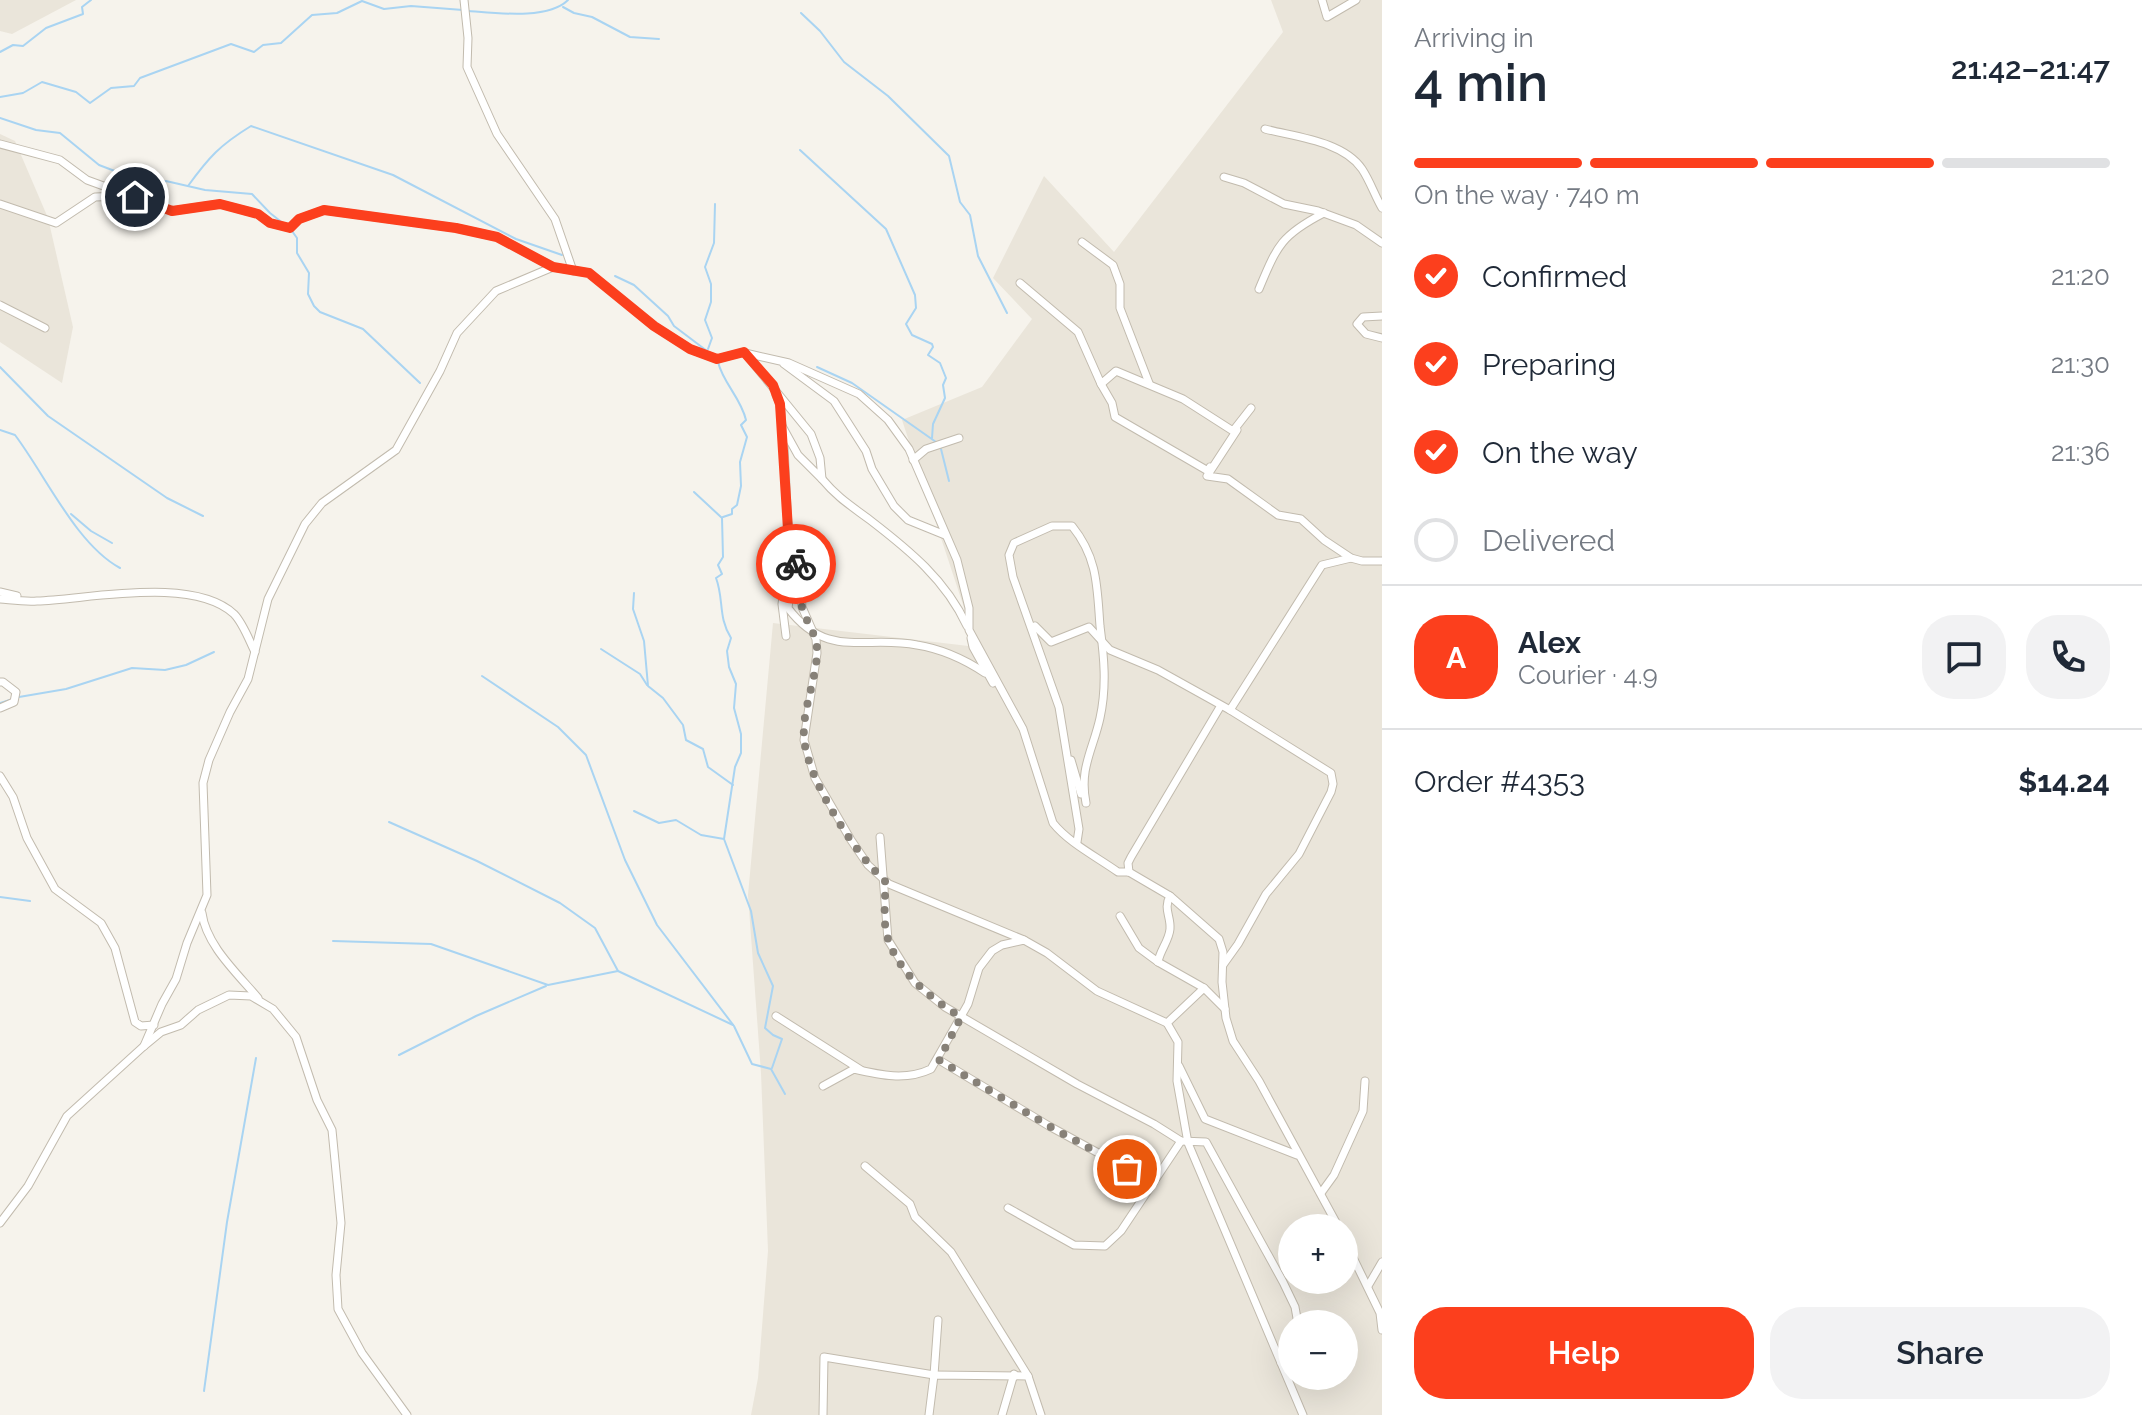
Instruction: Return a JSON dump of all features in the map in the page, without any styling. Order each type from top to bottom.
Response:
[{"type":"street","points":[[464,0],[467,67],[497,134],[555,219],[573,271]]},
{"type":"street","points":[[1322,0],[1327,17],[1356,0]]},
{"type":"street","points":[[1265,129],[1339,149],[1351,157],[1361,168],[1382,208]]},
{"type":"street","points":[[0,144],[60,160],[87,180],[172,211],[220,204],[258,214],[270,223],[290,228],[299,219],[324,210],[456,228],[497,237],[553,267],[589,273],[654,326],[690,349],[717,359],[744,352],[776,358],[859,394],[888,420],[909,449],[957,560],[969,608],[973,647],[986,673],[1023,729]]},
{"type":"street","points":[[1224,177],[1244,183],[1284,204],[1324,213],[1356,225],[1382,243]]},
{"type":"street","points":[[0,204],[56,223],[95,197],[135,197]]},
{"type":"street","points":[[1259,289],[1283,239],[1324,213]]},
{"type":"street","points":[[1082,242],[1113,265],[1120,284],[1120,308],[1149,383]]},
{"type":"street","points":[[262,1002],[228,964],[205,929],[201,914],[207,895],[203,783],[209,760],[248,679],[268,599],[305,524],[322,503],[396,450],[440,371],[457,333],[496,291],[553,267]]},
{"type":"street","points":[[1020,283],[1078,332],[1112,403],[1115,417],[1208,471],[1251,408],[1207,476],[1228,479],[1278,515],[1301,519],[1324,540],[1351,558],[1382,561]]},
{"type":"street","points":[[0,305],[45,328]]},
{"type":"street","points":[[1382,316],[1360,318],[1357,324],[1366,334],[1382,338]]},
{"type":"street","points":[[744,352],[811,434],[820,458],[822,479]]},
{"type":"street","points":[[776,358],[834,401],[856,434],[894,506],[908,520],[945,535]]},
{"type":"street","points":[[1101,384],[1116,371],[1183,399],[1233,431]]},
{"type":"street","points":[[773,385],[780,404],[782,426],[792,575],[788,608],[819,637],[854,643],[914,644],[961,659],[986,673]]},
{"type":"street","points":[[782,426],[798,455],[842,502],[931,570],[956,602],[1023,729],[1053,823],[1063,835],[1118,872],[1129,872],[1170,896],[1215,934],[1222,948],[1225,1009],[1233,1041],[1332,1214]]},
{"type":"street","points":[[913,460],[926,449],[959,438]]},
{"type":"street","points":[[1065,748],[1086,803],[1084,772],[1103,697],[1105,658],[1101,605],[1094,570],[1082,538],[1072,526],[1052,526],[1014,543],[1009,555],[1013,577],[1059,707],[1065,748],[1079,829],[1077,842]]},
{"type":"street","points":[[789,545],[800,580],[802,607],[814,633],[817,653],[804,740],[815,778],[851,840],[868,865],[885,881],[1024,940],[1047,953],[1097,991],[1167,1023],[1178,1039],[1177,1081],[1184,1142],[1278,1356]]},
{"type":"street","points":[[1230,710],[1322,565],[1351,558]]},
{"type":"street","points":[[786,636],[782,604],[790,559]]},
{"type":"street","points":[[0,592],[35,601]]},
{"type":"street","points":[[0,599],[35,601],[155,592],[207,598],[223,605],[237,617],[255,652]]},
{"type":"street","points":[[1031,622],[1051,642],[1089,627],[1110,650],[1158,670],[1328,770],[1333,784],[1299,854],[1266,894],[1223,965]]},
{"type":"street","points":[[0,682],[16,692],[14,702],[0,708]]},
{"type":"street","points":[[1129,872],[1131,857],[1220,707]]},
{"type":"street","points":[[1,778],[13,797],[27,838],[55,889],[101,923],[115,948],[135,1022],[141,1026],[154,1025]]},
{"type":"street","points":[[880,837],[888,940],[915,983],[961,1017],[1184,1142],[1206,1142],[1296,1310]]},
{"type":"street","points":[[144,1046],[176,979],[207,895]]},
{"type":"street","points":[[1158,962],[1169,935],[1170,921],[1165,907],[1170,896]]},
{"type":"street","points":[[1120,916],[1134,942],[1158,962],[1204,988],[1225,1009]]},
{"type":"street","points":[[823,1086],[838,1080],[848,1071],[908,1076],[931,1069],[939,1060],[972,994],[975,976],[992,951],[1002,945],[1024,940]]},
{"type":"street","points":[[1167,1023],[1204,988]]},
{"type":"street","points":[[0,1223],[28,1186],[67,1116],[144,1046],[161,1032],[181,1025],[198,1010],[229,995],[251,996],[273,1009],[296,1037],[317,1100],[332,1130],[341,1223],[336,1275],[338,1309],[362,1353],[407,1415]]},
{"type":"street","points":[[776,1016],[866,1073]]},
{"type":"street","points":[[939,1060],[1049,1126],[1153,1183]]},
{"type":"street","points":[[1176,1061],[1205,1119],[1297,1155]]},
{"type":"street","points":[[1321,1193],[1334,1175],[1363,1111],[1365,1081]]},
{"type":"street","points":[[1008,1208],[1074,1245],[1105,1246],[1121,1231],[1184,1142]]},
{"type":"street","points":[[865,1166],[910,1204],[915,1217],[951,1252],[1028,1376],[1041,1415]]},
{"type":"street","points":[[1368,1286],[1382,1262]]},
{"type":"street","points":[[1358,1266],[1380,1313],[1382,1330]]},
{"type":"street","points":[[929,1415],[938,1320]]},
{"type":"street","points":[[823,1415],[824,1357],[934,1375],[1028,1376]]},
{"type":"street","points":[[1002,1415],[1014,1374]]},
{"type":"street","points":[[1292,1390],[1303,1415]]},
{"type":"shaded area","points":[[0,0],[76,0],[12,34],[0,31]]},
{"type":"shaded area","points":[[1271,0],[1382,0],[1382,1415],[751,1415],[758,1378],[768,1251],[761,1073],[748,895],[773,623],[977,647],[902,420],[982,387],[1032,319],[993,278],[1044,176],[1114,252],[1283,32]]},
{"type":"shaded area","points":[[0,134],[15,141],[48,218],[73,327],[62,383],[0,342]]},
{"type":"waterway","points":[[0,52],[13,45],[23,46],[46,28],[83,14],[82,7],[91,0]]},
{"type":"waterway","points":[[469,11],[535,13],[568,0]]},
{"type":"waterway","points":[[0,97],[23,93],[42,82],[76,92],[90,103],[111,88],[134,86],[140,78],[231,44],[254,52],[263,45],[281,43],[312,15],[337,13],[362,1],[384,9],[411,6],[463,10]]},
{"type":"waterway","points":[[563,7],[592,17],[630,37],[659,39]]},
{"type":"waterway","points":[[801,13],[820,31],[844,62],[888,96],[949,156],[960,202],[970,215],[978,256],[1007,313]]},
{"type":"waterway","points":[[0,118],[36,130],[60,133],[99,165],[154,186],[166,181],[205,190],[252,194],[284,224]]},
{"type":"waterway","points":[[188,186],[216,152],[251,126],[393,175],[516,239],[562,255]]},
{"type":"waterway","points":[[800,150],[886,229],[915,295],[916,308],[906,324],[912,335],[932,344],[928,355],[940,363],[946,378],[943,385],[945,398],[933,424],[932,438]]},
{"type":"waterway","points":[[708,349],[712,338],[705,320],[711,302],[711,284],[705,267],[714,243],[715,204]]},
{"type":"waterway","points":[[292,231],[297,238],[297,253],[309,273],[308,294],[314,306],[320,312],[363,329],[420,383]]},
{"type":"waterway","points":[[615,276],[634,285],[668,316],[674,326],[711,354]]},
{"type":"waterway","points":[[718,362],[744,412],[746,420],[741,425],[747,437],[740,462],[741,486],[737,505],[732,509],[732,514],[723,517]]},
{"type":"waterway","points":[[0,367],[48,416],[167,498],[203,516]]},
{"type":"waterway","points":[[817,367],[852,383],[936,442]]},
{"type":"waterway","points":[[0,430],[15,435],[89,543],[120,568]]},
{"type":"waterway","points":[[941,449],[949,481]]},
{"type":"waterway","points":[[694,492],[722,518],[723,557],[718,565],[722,574],[716,578],[724,623],[731,638],[727,651],[736,684],[734,708],[741,734],[741,753],[735,767],[724,839]]},
{"type":"waterway","points":[[71,514],[112,543]]},
{"type":"waterway","points":[[634,593],[633,609],[644,641],[648,686],[663,698],[683,725],[686,740],[703,749],[708,767],[733,785]]},
{"type":"waterway","points":[[601,649],[640,674],[647,685]]},
{"type":"waterway","points":[[19,697],[66,689],[132,668],[165,670],[186,665],[214,652]]},
{"type":"waterway","points":[[482,676],[558,727],[586,755],[625,860],[657,925],[734,1026],[752,1064],[771,1069],[785,1094]]},
{"type":"waterway","points":[[0,703],[13,699]]},
{"type":"waterway","points":[[634,811],[659,823],[676,820],[701,835],[724,839],[751,911],[758,953],[773,986],[765,1028],[782,1039],[772,1068]]},
{"type":"waterway","points":[[389,822],[477,861],[560,903],[595,928],[618,971],[733,1025]]},
{"type":"waterway","points":[[0,897],[30,901]]},
{"type":"waterway","points":[[333,941],[431,944],[548,985],[618,971]]},
{"type":"waterway","points":[[399,1055],[476,1016],[546,986]]},
{"type":"waterway","points":[[204,1391],[227,1222],[256,1058]]},
{"type":"way so far","points":[[796,564],[802,607],[816,639],[817,653],[805,721],[804,740],[809,758],[815,778],[851,840],[868,865],[885,881],[888,940],[915,983],[961,1017],[939,1060],[1127,1169]]},
{"type":"route","points":[[135,197],[172,211],[220,204],[258,214],[270,223],[290,228],[299,219],[324,210],[456,228],[497,237],[553,267],[589,273],[654,326],[690,349],[717,359],[744,352],[773,385],[780,404],[789,545],[796,564]]}]
